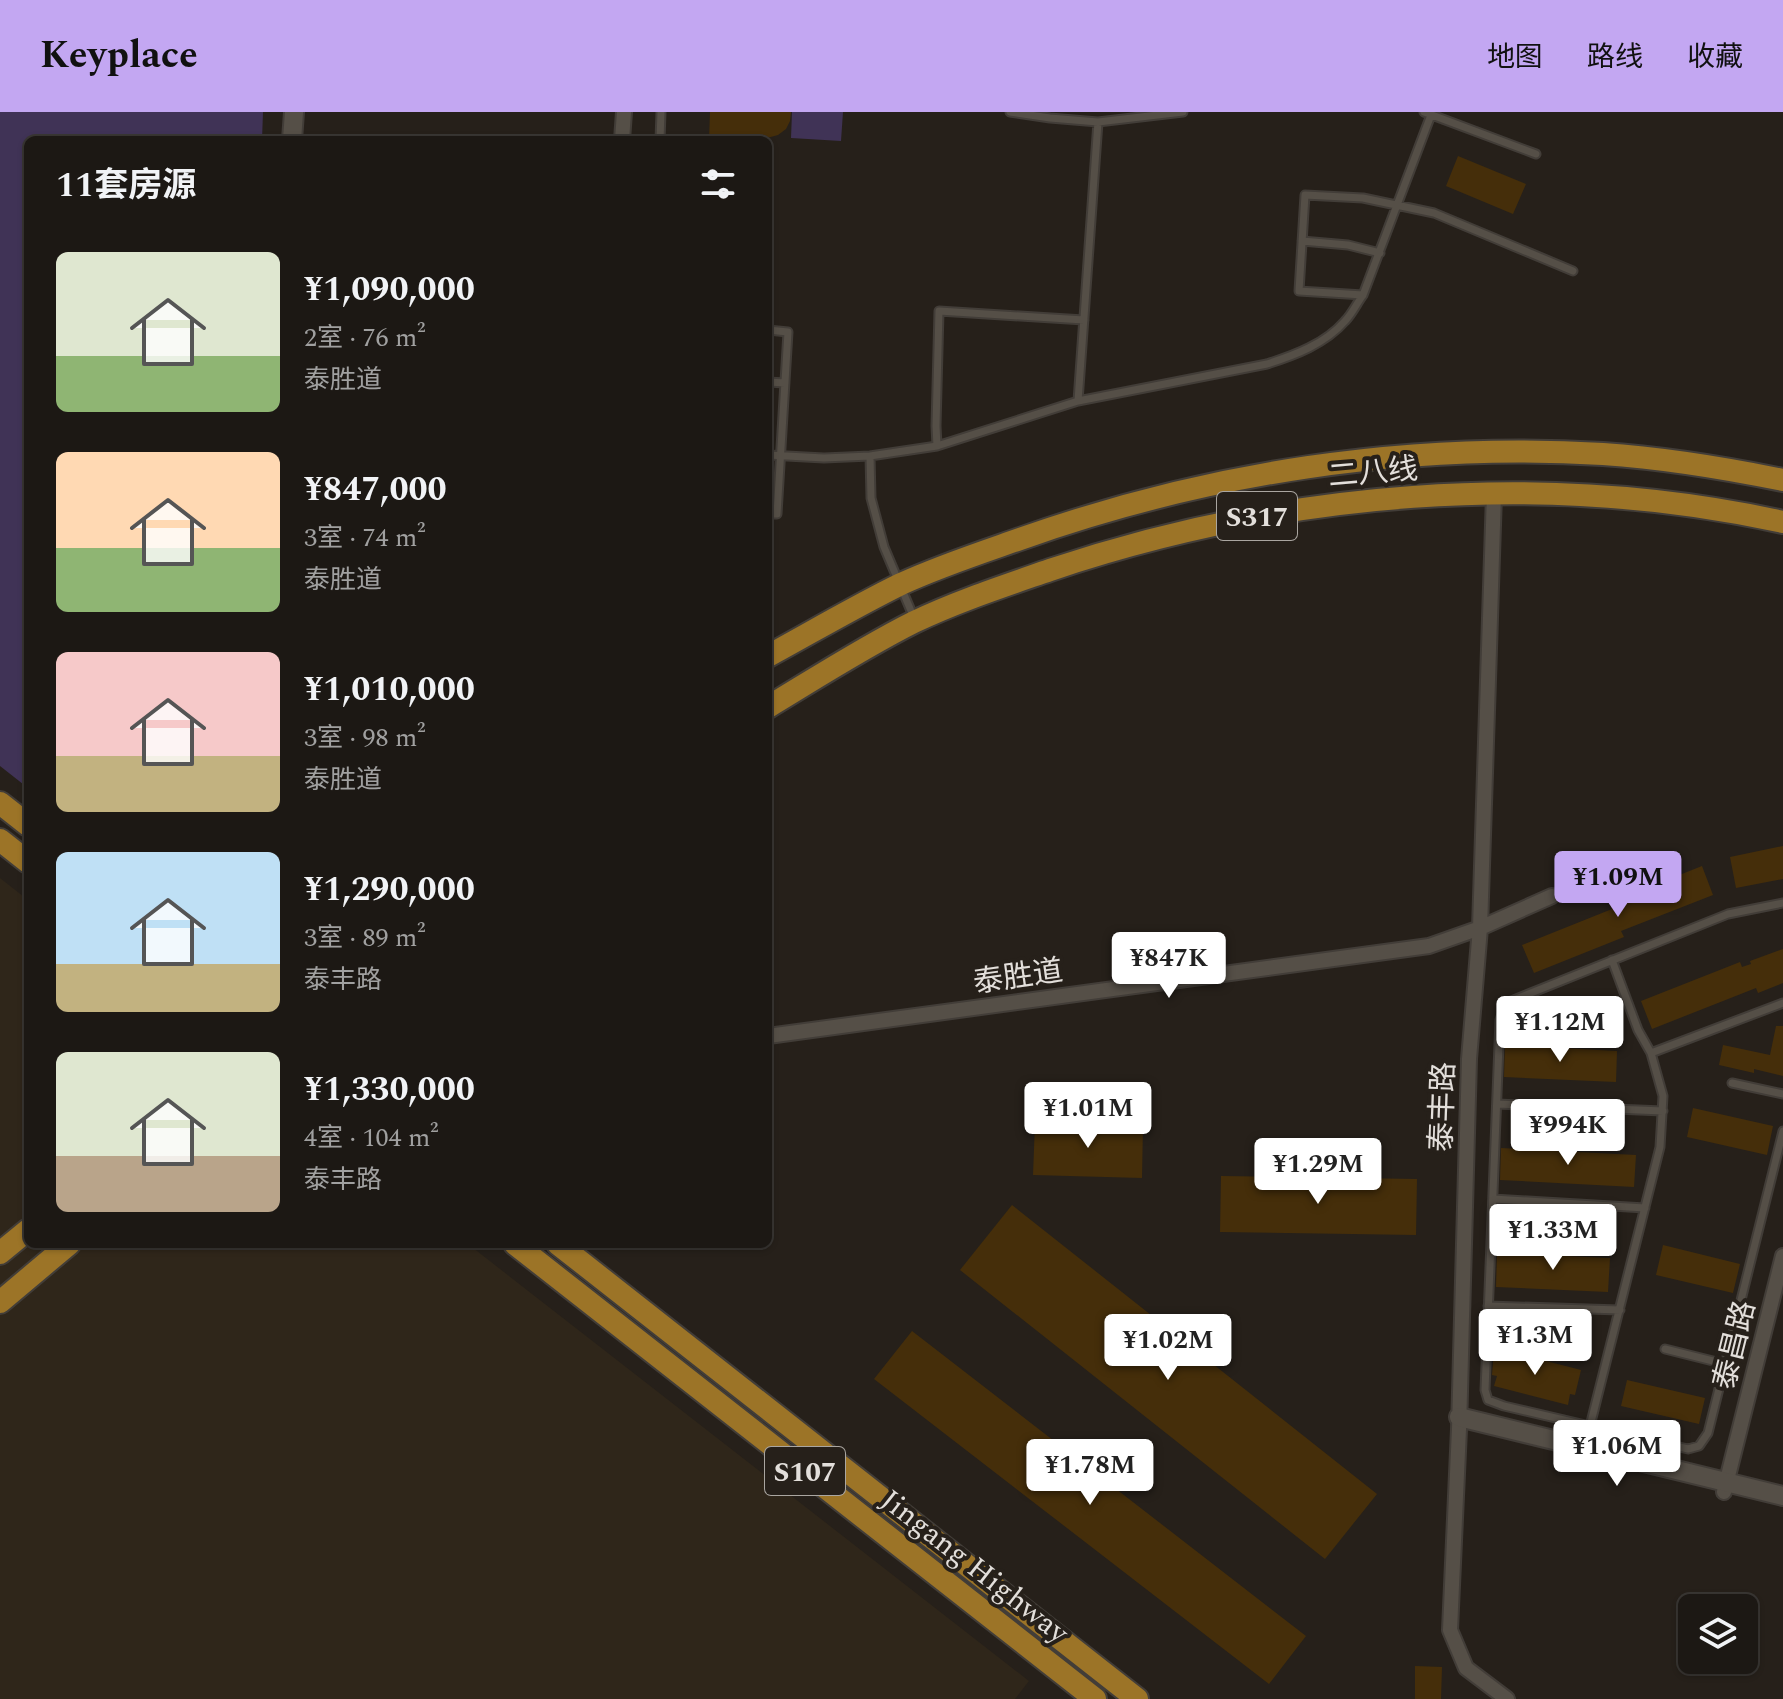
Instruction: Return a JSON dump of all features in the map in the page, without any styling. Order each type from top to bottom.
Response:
[{"type":"main road","name":"二八线","points":[[772,654],[936,569],[1078,519],[1173,492],[1261,475],[1411,455],[1503,452],[1605,455],[1783,480]]},
{"type":"main road","name":"二八线","points":[[772,705],[882,639],[951,606],[1083,559],[1236,520],[1339,504],[1494,494],[1641,499],[1783,522]]},
{"type":"main road","points":[[0,803],[24,822]]},
{"type":"main road","points":[[0,840],[24,859]]},
{"type":"main road","points":[[0,1253],[24,1233]]},
{"type":"main road","points":[[0,1302],[64,1248]]},
{"type":"main road","name":"Jingang Highway","points":[[520,1248],[1095,1699]]},
{"type":"main road","name":"Jingang Highway","points":[[563,1248],[1137,1699]]},
{"type":"street","points":[[280,136],[282,112]]},
{"type":"street","points":[[292,136],[294,112]]},
{"type":"street","points":[[622,136],[624,112]]},
{"type":"street","name":"泰丰路","points":[[1494,494],[1480,928],[1469,1059],[1450,1630],[1466,1668],[1507,1699]]},
{"type":"street","name":"泰胜道","points":[[772,1035],[1429,946],[1480,928],[1552,896]]},
{"type":"street","name":"泰昌路","points":[[1725,1487],[1783,1256]]},
{"type":"street","points":[[1459,1423],[1725,1487],[1783,1496]]},
{"type":"street","points":[[1725,1487],[1783,1507]]},
{"type":"lane","points":[[660,136],[661,112]]},
{"type":"lane","points":[[1010,112],[1098,122],[1183,112]]},
{"type":"lane","points":[[772,455],[870,456],[937,446],[1078,401],[1267,364],[1296,355],[1324,339],[1346,321],[1363,295],[1398,205],[1428,114],[1536,154]]},
{"type":"lane","points":[[1078,401],[1098,122]]},
{"type":"lane","points":[[1363,295],[1299,291],[1305,195],[1363,198],[1434,213],[1573,271]]},
{"type":"lane","points":[[1302,241],[1348,245],[1380,253]]},
{"type":"lane","points":[[937,446],[939,311],[1084,320]]},
{"type":"lane","points":[[772,330],[788,332],[777,514],[772,514]]},
{"type":"lane","points":[[772,382],[785,383]]},
{"type":"lane","points":[[870,456],[871,498],[884,547],[915,622]]},
{"type":"lane","points":[[1783,903],[1728,914],[1506,1003],[1500,1020],[1485,1390],[1488,1400],[1688,1449],[1699,1446],[1708,1433],[1783,1131]]},
{"type":"lane","points":[[1583,1452],[1660,1147],[1663,1111],[1663,1096],[1651,1053],[1638,1030],[1612,960]]},
{"type":"lane","points":[[1651,1053],[1783,1003]]},
{"type":"lane","points":[[1732,1083],[1783,1094]]},
{"type":"lane","points":[[1497,1104],[1663,1111]]},
{"type":"lane","points":[[1493,1199],[1645,1208]]},
{"type":"lane","points":[[1488,1306],[1620,1310]]},
{"type":"lane","points":[[1665,1349],[1725,1364]]},
{"type":"shaded area","points":[[0,112],[263,112],[262,136],[24,136],[24,785],[0,766]]},
{"type":"shaded area","points":[[792,112],[843,112],[841,141],[791,138]]},
{"type":"shaded area","points":[[0,878],[24,897],[24,1248],[473,1248],[1029,1681],[1015,1699],[0,1699]]},
{"type":"building","points":[[710,112],[791,112],[786,129],[778,135],[709,136]]},
{"type":"building","points":[[1458,156],[1526,184],[1513,214],[1446,186]]},
{"type":"building","points":[[1783,846],[1783,879],[1736,888],[1730,857]]},
{"type":"building","points":[[1702,866],[1713,895],[1621,931],[1624,937],[1534,973],[1522,945],[1612,909],[1609,903]]},
{"type":"building","points":[[1783,949],[1783,983],[1758,993],[1756,988],[1652,1029],[1641,1001],[1740,962],[1742,967],[1751,964],[1750,961]]},
{"type":"building","points":[[1776,1026],[1783,1026],[1783,1076],[1719,1065],[1723,1045],[1770,1055]]},
{"type":"building","points":[[1505,1045],[1617,1051],[1616,1082],[1504,1077]]},
{"type":"building","points":[[1693,1108],[1773,1126],[1767,1155],[1687,1137]]},
{"type":"building","points":[[1035,1123],[1143,1125],[1142,1178],[1033,1175]]},
{"type":"building","points":[[1501,1148],[1636,1155],[1634,1187],[1500,1180]]},
{"type":"building","points":[[1221,1176],[1417,1179],[1416,1235],[1220,1232]]},
{"type":"building","points":[[1012,1205],[1377,1494],[1325,1559],[960,1270]]},
{"type":"building","points":[[1663,1245],[1740,1264],[1733,1293],[1656,1275]]},
{"type":"building","points":[[1497,1253],[1610,1258],[1608,1292],[1496,1287]]},
{"type":"building","points":[[912,1331],[1306,1636],[1269,1684],[874,1379]]},
{"type":"building","points":[[1496,1348],[1581,1370],[1575,1395],[1570,1394],[1568,1405],[1494,1386],[1497,1376],[1492,1375]]},
{"type":"building","points":[[1627,1380],[1705,1398],[1699,1424],[1621,1406]]},
{"type":"building","points":[[1415,1666],[1442,1667],[1441,1699],[1415,1699]]}]
